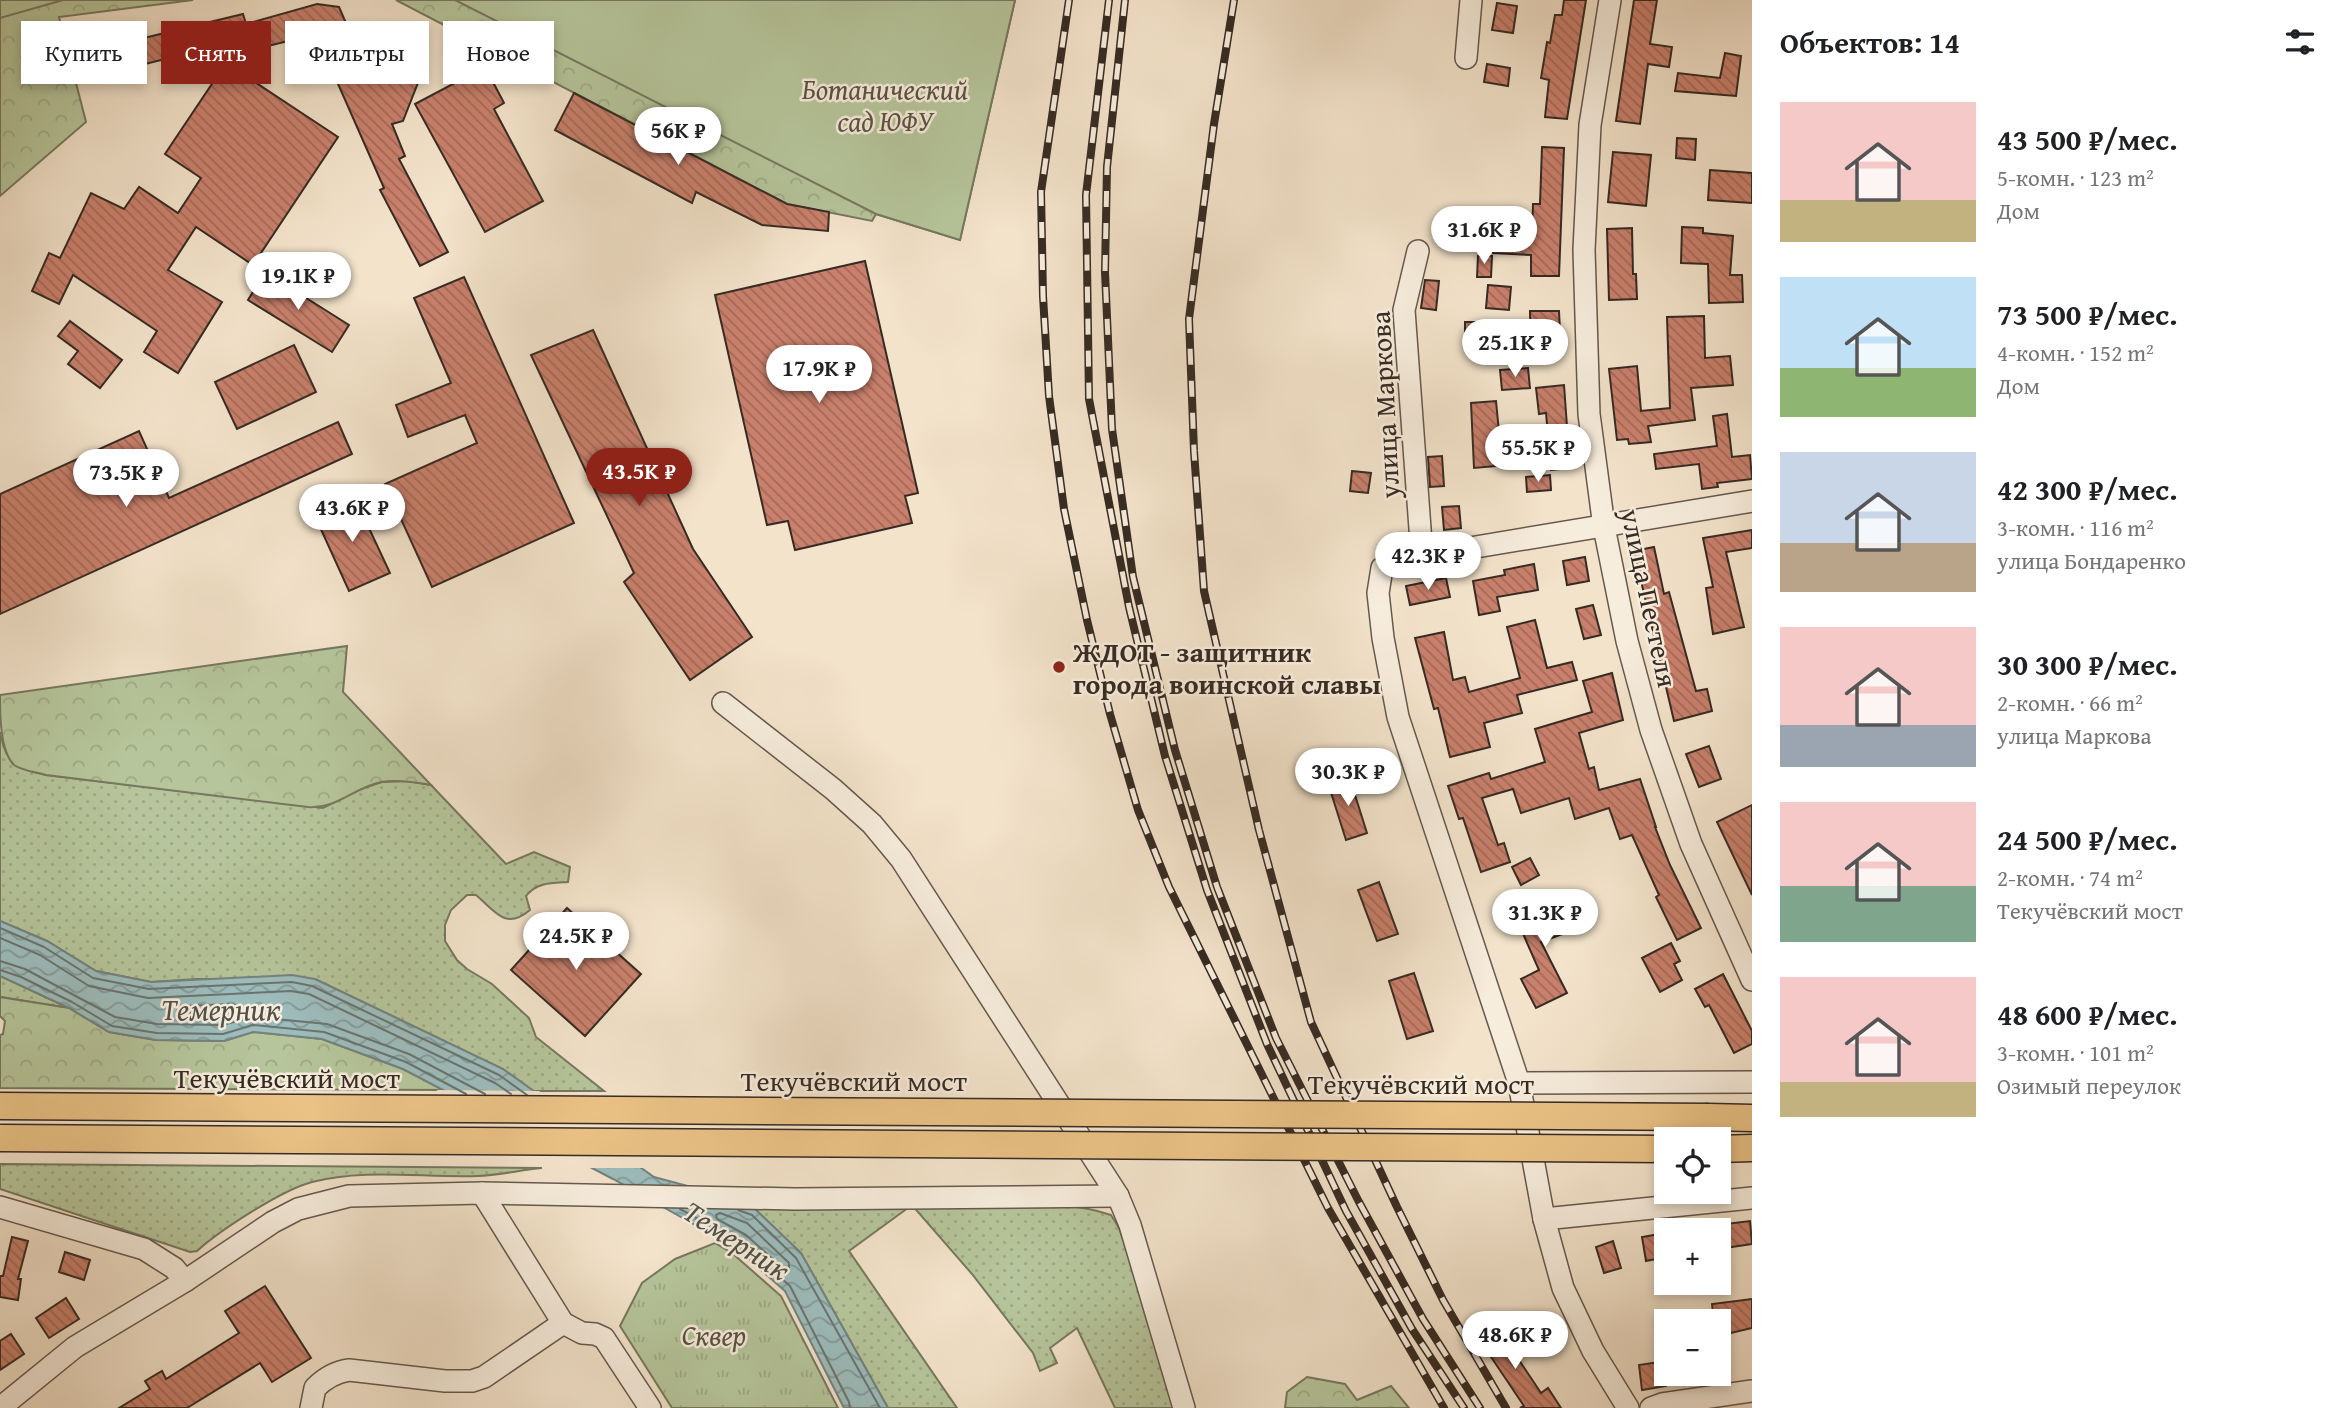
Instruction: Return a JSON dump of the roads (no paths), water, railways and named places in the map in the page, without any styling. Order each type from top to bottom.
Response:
[{"type":"main road","name":"Текучёвский мост","points":[[0,1107],[1752,1118]]},
{"type":"main road","points":[[0,1138],[1654,1149]]},
{"type":"main road","points":[[1731,1149],[1752,1148]]},
{"type":"street","points":[[1466,58],[1471,0]]},
{"type":"street","name":"улица Пестеля","points":[[1610,0],[1590,125],[1584,250],[1589,414],[1604,527],[1627,641],[1651,730],[1691,844],[1752,979]]},
{"type":"street","name":"улица Маркова","points":[[1418,251],[1404,310],[1422,556]]},
{"type":"street","points":[[1628,1408],[1592,1352],[1563,1288],[1544,1219],[1519,1083],[1398,717],[1381,627],[1378,593],[1382,568],[1422,556],[1752,501]]},
{"type":"street","points":[[723,703],[833,789],[872,824],[901,859],[1118,1196],[1130,1225],[1184,1408]]},
{"type":"street","points":[[1519,1083],[1752,1082]]},
{"type":"street","points":[[0,1408],[75,1347],[186,1280],[273,1222],[298,1209],[349,1196],[482,1194],[795,1199],[1118,1196]]},
{"type":"street","points":[[482,1194],[564,1323],[582,1334],[596,1334],[604,1338],[650,1408]]},
{"type":"street","points":[[1544,1219],[1752,1198]]},
{"type":"street","points":[[0,1207],[144,1249],[174,1268],[186,1280]]},
{"type":"street","points":[[311,1408],[315,1388],[330,1375],[349,1370],[461,1382],[484,1377],[564,1323]]},
{"type":"street","points":[[1651,1408],[1662,1404],[1752,1391]]},
{"type":"water","name":"Темерник","points":[[0,921],[47,941],[96,971],[151,982],[292,975],[315,979],[503,1069],[654,1177],[755,1209],[801,1253],[888,1408],[844,1408],[785,1291],[736,1248],[613,1179],[403,1069],[322,1039],[253,1032],[224,1041],[156,1040],[109,1032],[69,1008],[0,976]]},
{"type":"railway","points":[[1069,0],[1041,192],[1043,296],[1049,396],[1064,509],[1110,714],[1138,810],[1169,887],[1328,1208],[1444,1408]]},
{"type":"railway","points":[[1109,0],[1086,195],[1089,399],[1129,607],[1165,756],[1207,890],[1267,1044],[1346,1211],[1412,1329],[1464,1408]]},
{"type":"railway","points":[[1125,0],[1107,167],[1105,272],[1112,429],[1133,577],[1175,750],[1217,887],[1276,1038],[1359,1202],[1423,1319],[1480,1408]]},
{"type":"railway","points":[[1234,0],[1214,124],[1189,319],[1194,451],[1204,591],[1259,830],[1311,1022],[1443,1300],[1506,1408]]},
{"type":"place","name":"ЖДОТ - защитник города воинской славы","points":[[1059,667]]},
{"type":"park label","name":"Ботанический сад ЮФУ","points":[[885,104]]},
{"type":"park label","name":"Сквер","points":[[714,1334]]}]
